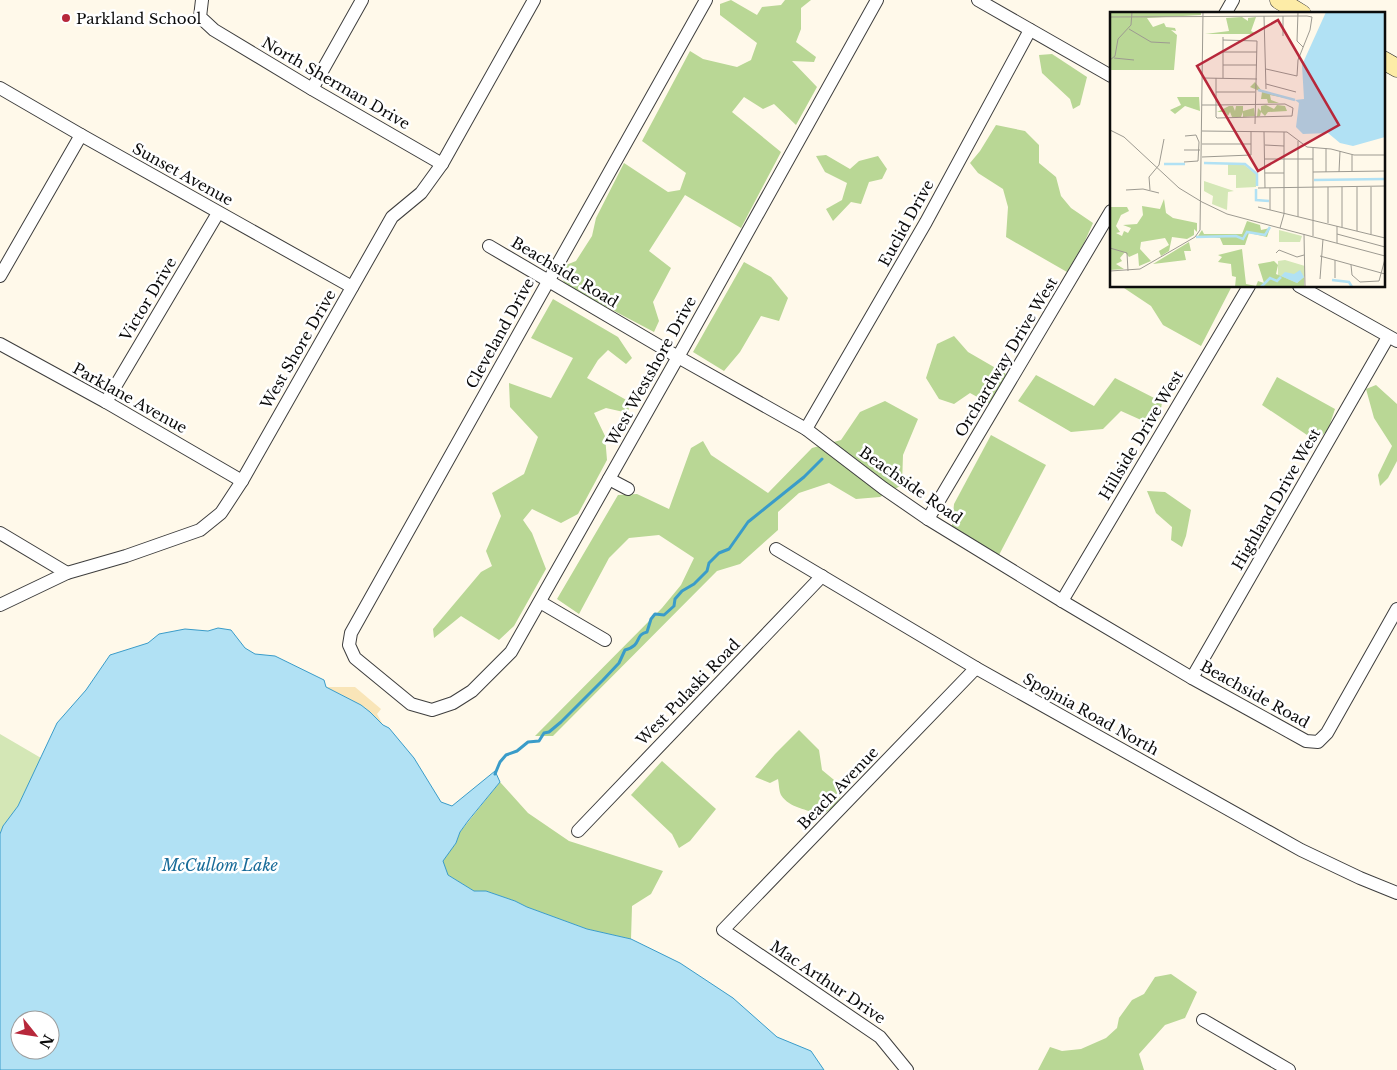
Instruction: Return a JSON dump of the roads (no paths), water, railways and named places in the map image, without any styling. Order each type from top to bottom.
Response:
[{"type":"street","name":"North Sherman Drive","points":[[202,0],[200,17],[214,30],[442,164]]},
{"type":"street","points":[[312,89],[362,0]]},
{"type":"street","name":"West Shore Drive","points":[[0,605],[67,573],[126,556],[200,530],[221,513],[242,480],[392,217],[421,193],[442,164],[534,0]]},
{"type":"street","name":"Cleveland Drive","points":[[412,704],[356,658],[349,645],[350,633],[706,0]]},
{"type":"street","name":"West Westshore Drive","points":[[412,704],[432,710],[453,703],[472,691],[511,652],[877,0]]},
{"type":"street","points":[[978,0],[1110,75]]},
{"type":"street","points":[[1226,12],[1234,0]]},
{"type":"street","points":[[1279,0],[1299,12]]},
{"type":"street","name":"Euclid Drive","points":[[806,429],[926,222],[1030,30]]},
{"type":"street","points":[[1384,61],[1397,68]]},
{"type":"street","name":"Sunset Avenue","points":[[0,88],[218,213],[352,287]]},
{"type":"street","points":[[0,276],[81,135]]},
{"type":"street","name":"Victor Drive","points":[[106,402],[218,213]]},
{"type":"street","name":"Orchardway Drive West","points":[[928,520],[1110,213]]},
{"type":"street","name":"Beachside Road","points":[[489,246],[678,357],[806,429],[928,520],[1192,678],[1306,741],[1318,742],[1327,733],[1397,609]]},
{"type":"street","name":"Hillside Drive West","points":[[1062,601],[1248,288]]},
{"type":"street","points":[[1303,288],[1393,339]]},
{"type":"street","name":"Highland Drive West","points":[[1192,678],[1393,339]]},
{"type":"street","name":"Parklane Avenue","points":[[0,344],[242,480]]},
{"type":"street","points":[[609,479],[628,489]]},
{"type":"street","points":[[0,533],[67,573]]},
{"type":"street","name":"Spojnia Road North","points":[[776,549],[976,668],[1301,850],[1397,893]]},
{"type":"street","name":"West Pulaski Road","points":[[578,831],[822,576]]},
{"type":"street","points":[[540,602],[605,640]]},
{"type":"street","name":"Beach Avenue","points":[[723,930],[976,668]]},
{"type":"street","name":"Mac Arthur Drive","points":[[723,930],[880,1037],[907,1070]]},
{"type":"street","points":[[1204,1020],[1289,1070]]},
{"type":"water","name":"McCullom Lake","points":[[218,628],[231,630],[245,648],[255,654],[275,656],[324,680],[326,687],[361,705],[389,728],[414,758],[441,802],[452,806],[495,771],[500,782],[460,832],[456,843],[443,861],[448,875],[474,891],[486,891],[587,929],[631,939],[680,963],[733,998],[777,1037],[811,1051],[824,1070],[0,1070],[0,834],[3,826],[18,806],[57,723],[86,690],[110,655],[148,643],[159,634],[185,629],[208,631]]},
{"type":"waterway","points":[[495,774],[500,762],[506,755],[517,751],[528,742],[539,741],[544,733],[549,732],[561,722],[619,663],[625,650],[634,646],[641,635],[647,632],[651,619],[655,614],[664,615],[674,606],[675,599],[682,591],[694,584],[707,571],[709,563],[719,553],[729,549],[748,522],[804,477],[822,459]]},
{"type":"place","name":"Parkland School","points":[[66,18]]}]
